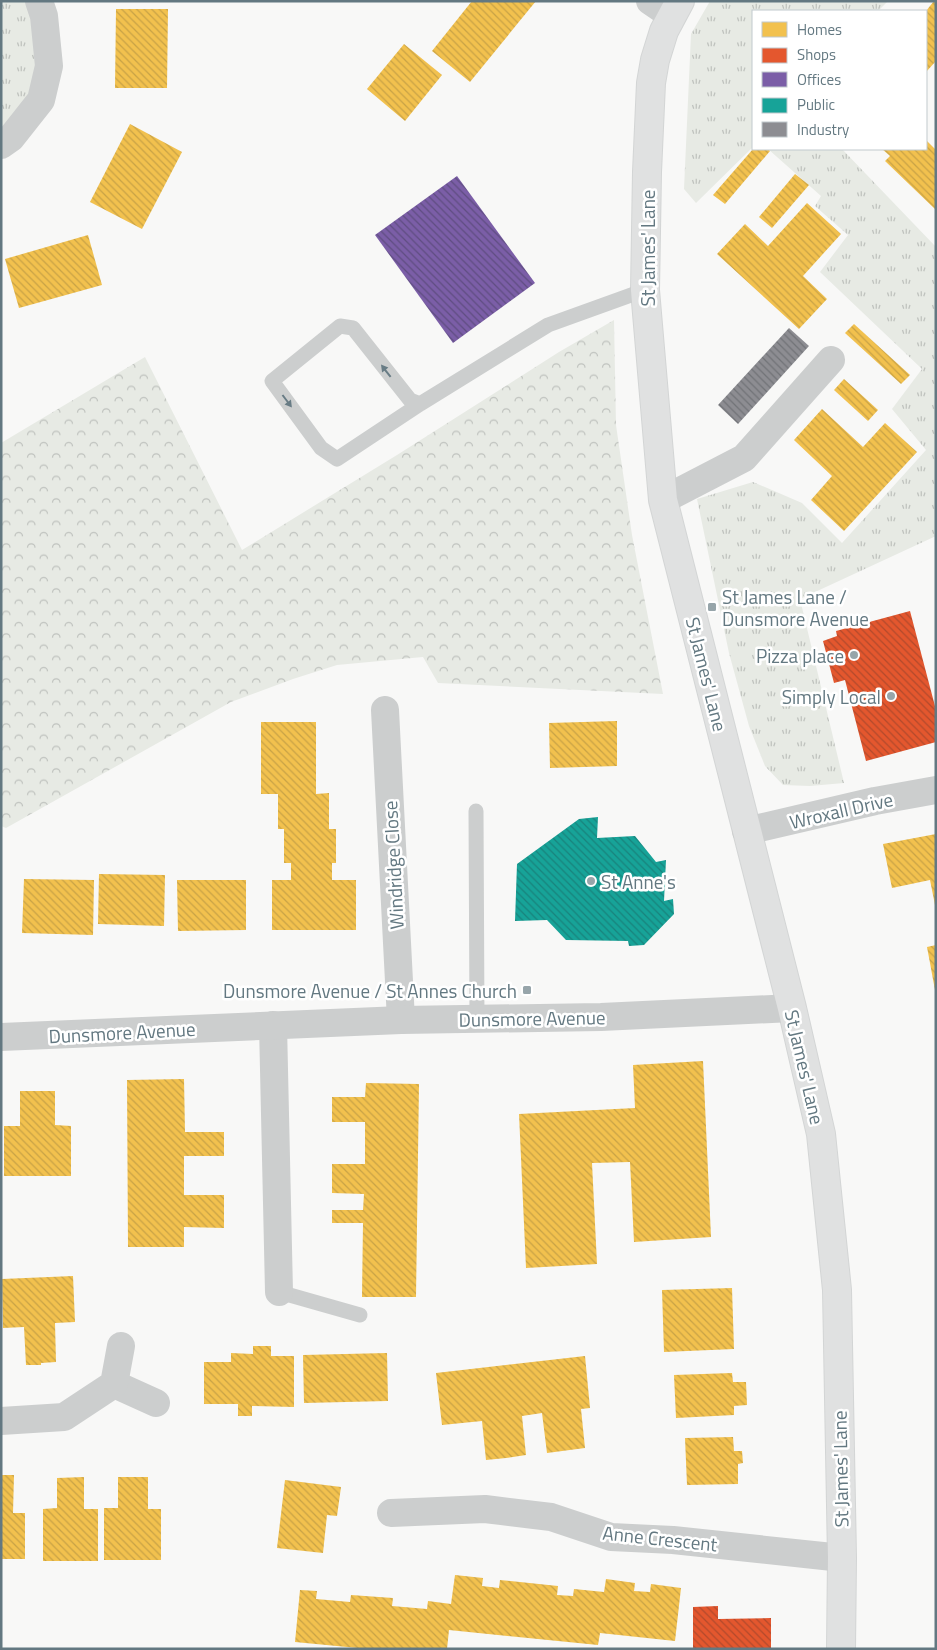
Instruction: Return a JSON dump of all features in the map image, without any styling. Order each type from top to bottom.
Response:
[{"type":"street","points":[[1,145],[11,138],[41,100],[50,66],[44,16],[39,1]]},
{"type":"street","points":[[650,1],[676,8]]},
{"type":"street","name":"St James' Lane","points":[[676,8],[658,47],[652,83],[647,172],[645,290],[664,500],[792,1008],[821,1134],[838,1290],[842,1558],[841,1649]]},
{"type":"street","points":[[664,500],[744,458],[831,360]]},
{"type":"street","name":"Windridge Close","points":[[385,710],[401,1020]]},
{"type":"street","name":"Wroxall Drive","points":[[746,831],[875,801],[936,790]]},
{"type":"street","name":"Dunsmore Avenue","points":[[1,1037],[401,1020],[601,1017],[792,1008]]},
{"type":"street","points":[[273,1025],[279,1292]]},
{"type":"street","points":[[1,1421],[64,1418],[114,1384],[122,1346]]},
{"type":"street","points":[[114,1384],[156,1403]]},
{"type":"street","name":"Anne Crescent","points":[[391,1513],[485,1509],[550,1517],[611,1537],[673,1540],[842,1558]]},
{"type":"lane","points":[[420,404],[410,400],[353,328],[340,326],[272,381],[321,448],[337,459],[420,404],[548,325],[645,290]]},
{"type":"lane","points":[[476,811],[477,1019]]},
{"type":"lane","points":[[279,1292],[360,1315]]},
{"type":"green space","points":[[1,1],[28,1],[40,54],[36,82],[11,124],[1,132]]},
{"type":"green space","points":[[710,1],[888,1],[879,10],[752,10],[752,148],[696,203],[684,189],[691,34]]},
{"type":"green space","points":[[769,150],[843,150],[936,247],[936,536],[800,599],[844,783],[810,786],[783,785],[765,766],[749,726],[729,653],[697,499],[753,482],[802,503],[842,543],[926,450],[892,409],[922,369],[820,272],[848,235],[815,206],[821,196]]},
{"type":"green space","points":[[614,320],[616,425],[632,535],[663,694],[438,683],[423,657],[337,665],[231,702],[6,828],[1,826],[1,443],[145,357],[242,550],[397,455],[559,352]]},
{"type":"building: Homes","points":[[472,1],[536,1],[470,82],[432,51]]},
{"type":"building: Homes","points":[[936,1],[936,61],[927,71],[927,10]]},
{"type":"building: Homes","points":[[116,9],[168,9],[167,88],[115,88]]},
{"type":"building: Homes","points":[[404,44],[442,75],[405,121],[367,89]]},
{"type":"building: Homes","points":[[130,124],[182,152],[142,229],[90,202]]},
{"type":"building: Homes","points":[[927,141],[936,150],[936,210],[885,161],[890,156],[883,150],[927,150]]},
{"type":"building: Homes","points":[[752,150],[770,151],[725,204],[713,195]]},
{"type":"building: Homes","points":[[795,174],[809,185],[772,228],[759,217]]},
{"type":"building: Homes","points":[[807,203],[841,234],[803,276],[827,299],[799,329],[717,254],[745,224],[768,246]]},
{"type":"building: Homes","points":[[88,235],[102,285],[19,308],[5,259]]},
{"type":"building: Homes","points":[[854,324],[910,375],[901,384],[845,333]]},
{"type":"building: Homes","points":[[844,379],[878,410],[868,421],[834,390]]},
{"type":"building: Homes","points":[[822,409],[863,447],[885,423],[917,452],[844,531],[811,500],[832,476],[794,440]]},
{"type":"building: Homes","points":[[617,721],[617,766],[550,768],[549,723]]},
{"type":"building: Homes","points":[[261,722],[316,722],[316,794],[329,793],[329,829],[336,829],[336,863],[332,863],[332,880],[356,880],[356,930],[272,930],[272,880],[291,880],[291,863],[284,863],[284,829],[278,829],[278,794],[261,794]]},
{"type":"building: Homes","points":[[936,834],[935,905],[930,880],[892,888],[883,844]]},
{"type":"building: Homes","points":[[99,874],[165,875],[164,926],[98,924]]},
{"type":"building: Homes","points":[[24,879],[94,880],[93,935],[22,933]]},
{"type":"building: Homes","points":[[177,880],[246,880],[246,930],[178,931]]},
{"type":"building: Homes","points":[[936,945],[936,990],[935,990],[927,947]]},
{"type":"building: Homes","points":[[703,1061],[711,1237],[634,1242],[630,1162],[592,1163],[597,1264],[526,1268],[519,1114],[635,1108],[633,1065]]},
{"type":"building: Homes","points":[[184,1079],[185,1132],[224,1132],[224,1156],[184,1156],[184,1195],[224,1195],[224,1228],[184,1227],[184,1247],[128,1247],[127,1080]]},
{"type":"building: Homes","points":[[366,1083],[419,1084],[416,1297],[362,1297],[363,1223],[332,1223],[332,1210],[363,1210],[364,1194],[332,1193],[332,1164],[365,1164],[365,1122],[332,1122],[332,1097],[365,1097]]},
{"type":"building: Homes","points":[[20,1091],[55,1091],[55,1125],[71,1126],[71,1176],[4,1176],[4,1126],[20,1126]]},
{"type":"building: Homes","points":[[73,1276],[75,1322],[55,1323],[56,1362],[26,1365],[24,1327],[3,1328],[2,1279]]},
{"type":"building: Homes","points":[[732,1288],[734,1349],[664,1352],[662,1290]]},
{"type":"building: Homes","points":[[253,1346],[271,1346],[271,1356],[294,1356],[294,1407],[252,1406],[252,1416],[238,1416],[238,1404],[204,1404],[204,1362],[231,1362],[231,1353],[253,1354]]},
{"type":"building: Homes","points":[[387,1353],[388,1401],[304,1403],[303,1355]]},
{"type":"building: Homes","points":[[585,1356],[590,1408],[581,1409],[585,1448],[547,1453],[542,1413],[522,1416],[526,1455],[506,1458],[486,1460],[482,1421],[442,1425],[436,1373]]},
{"type":"building: Homes","points":[[732,1373],[733,1382],[746,1382],[747,1405],[734,1406],[734,1415],[676,1418],[674,1375]]},
{"type":"building: Homes","points":[[733,1437],[734,1451],[742,1451],[743,1463],[738,1464],[738,1484],[687,1485],[685,1438]]},
{"type":"building: Homes","points":[[1,1475],[14,1475],[13,1513],[25,1513],[25,1559],[1,1559]]},
{"type":"building: Homes","points":[[84,1477],[84,1509],[98,1509],[98,1561],[43,1561],[43,1509],[57,1508],[57,1478]]},
{"type":"building: Homes","points":[[118,1477],[148,1477],[148,1509],[161,1509],[161,1560],[104,1560],[104,1508],[118,1508]]},
{"type":"building: Homes","points":[[285,1480],[341,1487],[337,1516],[327,1515],[323,1553],[277,1548]]},
{"type":"building: Homes","points":[[455,1575],[483,1578],[482,1586],[499,1588],[500,1580],[558,1586],[557,1595],[573,1596],[574,1589],[604,1592],[606,1579],[635,1583],[634,1591],[650,1592],[651,1584],[681,1588],[675,1641],[600,1633],[598,1645],[449,1630],[447,1649],[368,1649],[295,1642],[300,1590],[317,1591],[316,1599],[350,1602],[351,1595],[393,1598],[392,1606],[427,1609],[428,1601],[451,1604]]},
{"type":"building: Shops","name":"Simply Local","points":[[910,611],[936,710],[936,742],[866,761],[845,680],[834,683],[823,641],[837,636],[836,631]]},
{"type":"building: Shops","points":[[718,1606],[718,1619],[771,1618],[771,1649],[693,1649],[693,1607]]},
{"type":"building: Offices","points":[[457,176],[535,283],[453,343],[375,235]]},
{"type":"building: Public","name":"St Anne's","points":[[598,817],[597,838],[635,836],[656,862],[666,860],[664,901],[673,899],[674,914],[644,945],[629,946],[628,941],[566,940],[547,920],[515,921],[517,864],[579,819]]},
{"type":"building: Industry","points":[[789,328],[809,346],[738,424],[718,405]]},
{"type":"place","name":"St James Lane / Dunsmore Avenue","points":[[712,607]]},
{"type":"place","name":"Pizza place","points":[[854,655]]},
{"type":"place","name":"Simply Local","points":[[891,696]]},
{"type":"place","name":"St Anne's","points":[[591,881]]},
{"type":"place","name":"Dunsmore Avenue / St Annes Church","points":[[527,990]]}]
